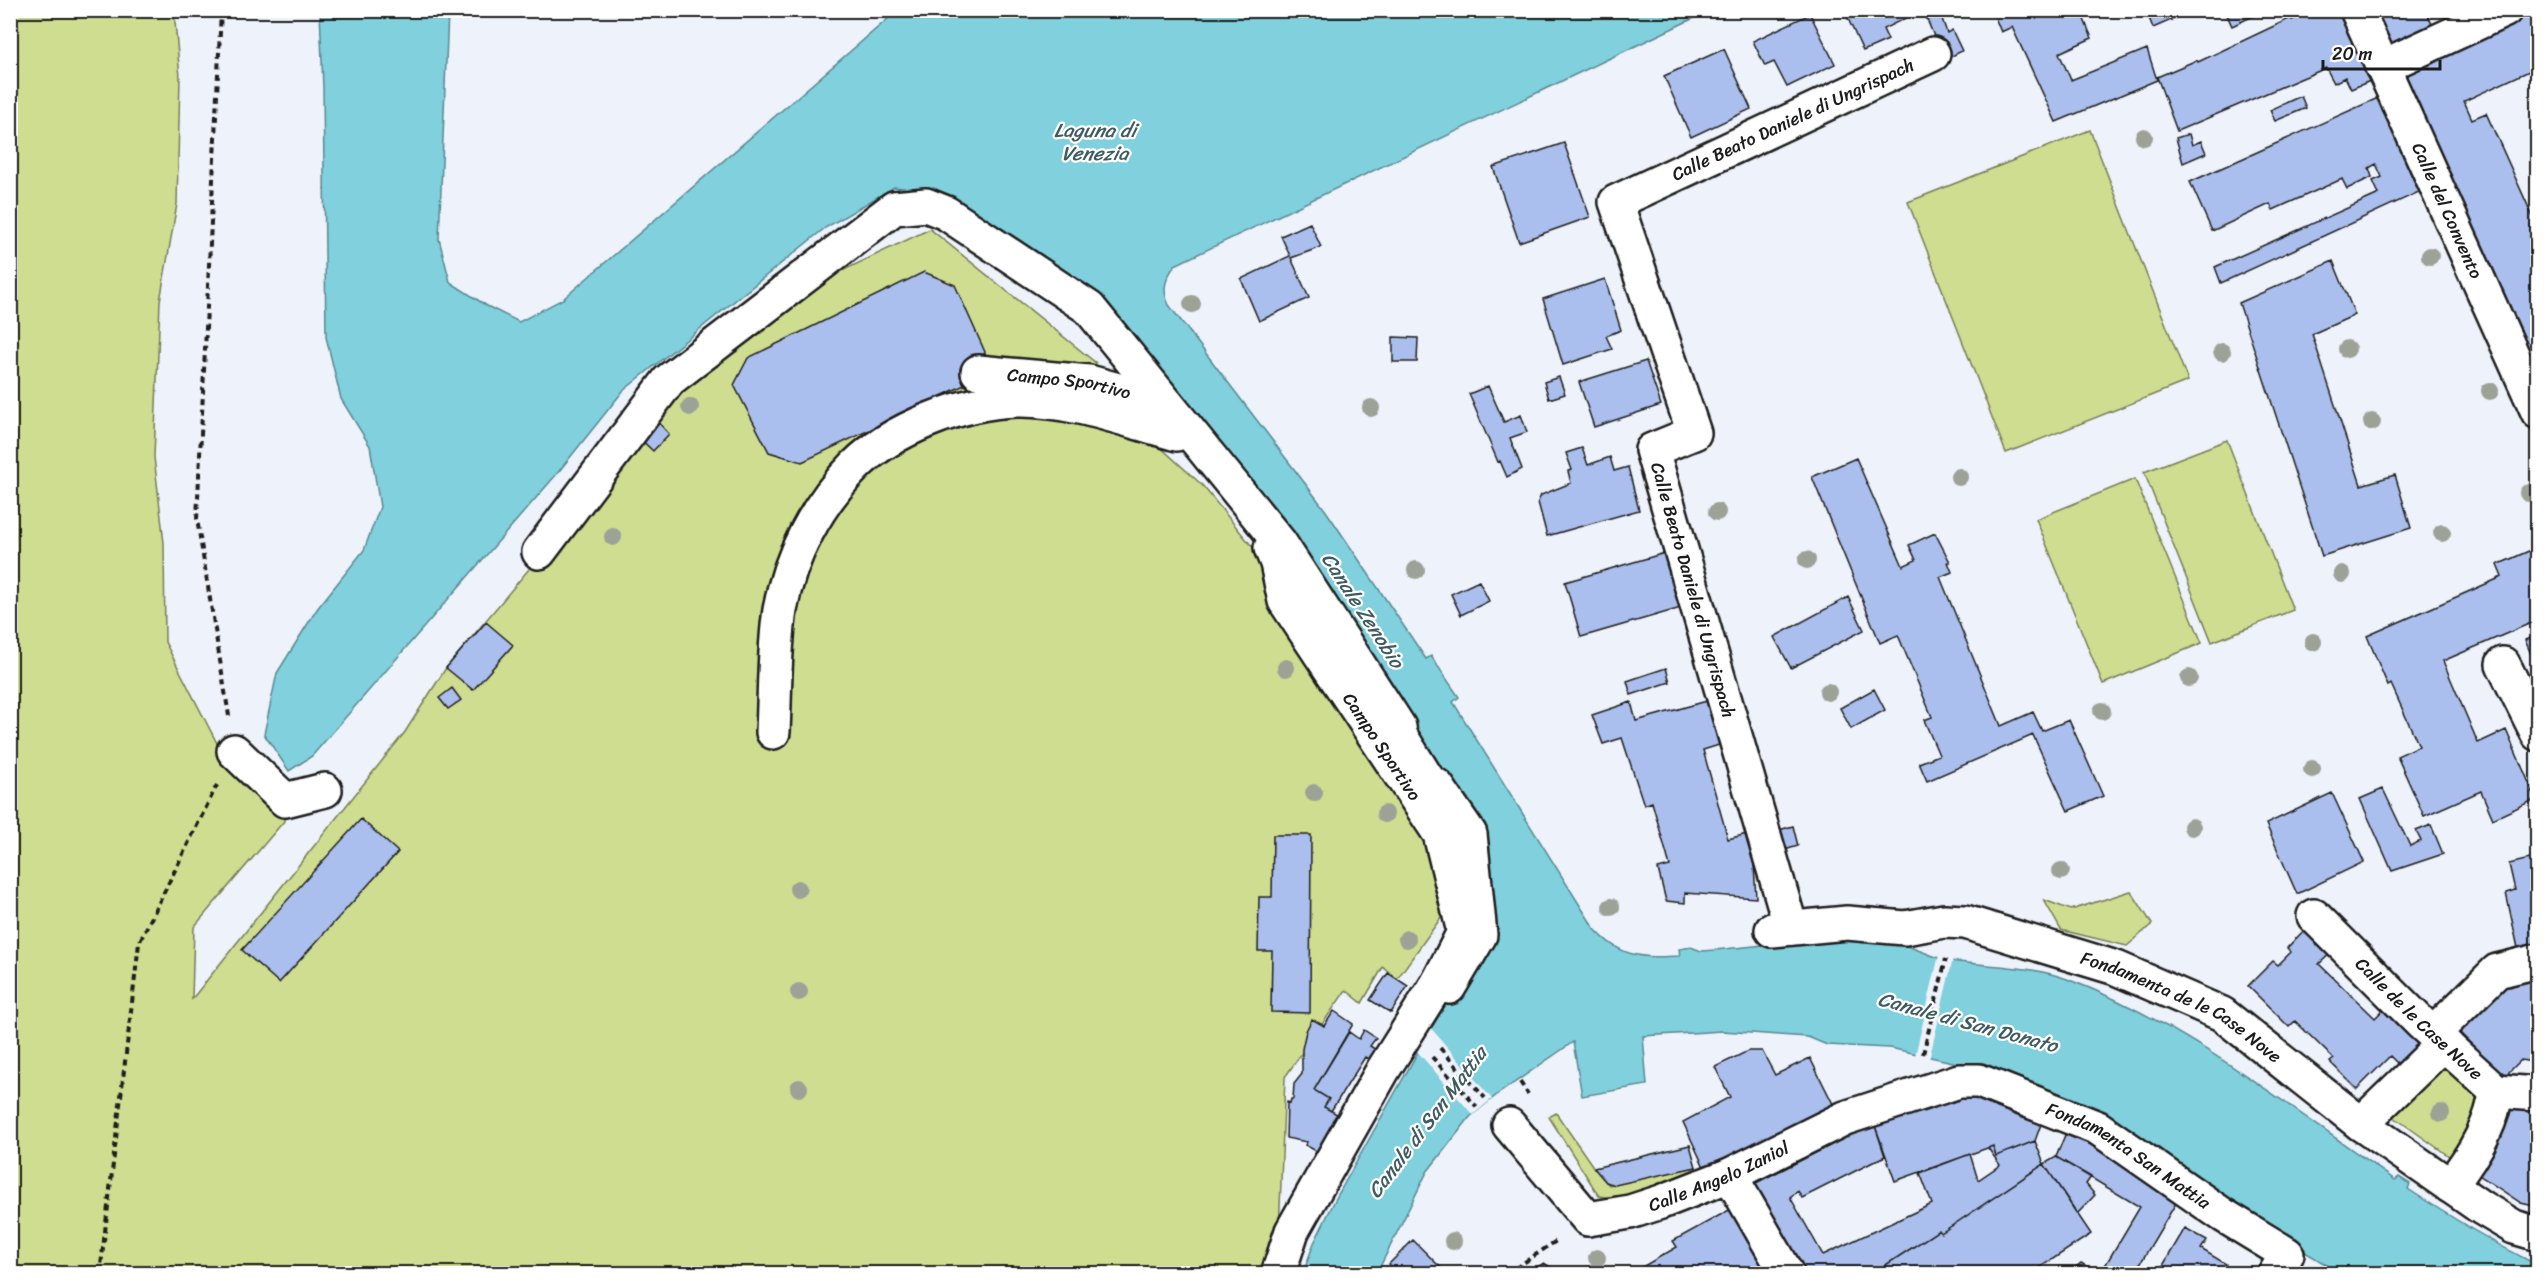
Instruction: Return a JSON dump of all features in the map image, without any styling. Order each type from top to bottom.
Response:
[{"type":"street","name":"Calle del Convento","points":[[2357,10],[2538,412]]},
{"type":"street","points":[[2382,67],[2505,10]]},
{"type":"street","name":"Calle Beato Daniele di Ungrispach","points":[[1781,929],[1652,450],[1694,433],[1616,202],[1932,54]]},
{"type":"street","points":[[539,552],[669,380],[894,208],[926,205],[946,213],[1089,308],[1280,543],[1399,727],[1400,735],[1428,780],[1437,786],[1470,834],[1480,935],[1449,987],[1439,981]]},
{"type":"street","name":"Campo Sportivo","points":[[978,372],[1089,382],[1147,398],[1272,549],[1285,601],[1440,834],[1464,932],[1439,981],[1419,1037],[1292,1231],[1278,1274]]},
{"type":"street","points":[[773,732],[780,610],[788,579],[818,513],[856,465],[877,449],[932,418],[981,405],[1017,400],[1079,407],[1177,434]]},
{"type":"street","points":[[2503,664],[2538,734]]},
{"type":"street","points":[[234,751],[285,801],[325,790]]},
{"type":"street","name":"Calle de le Case Nove","points":[[2314,916],[2440,1040],[2496,1091],[2538,1094]]},
{"type":"street","name":"Fondamenta de le Case Nove","points":[[1781,929],[1905,928],[1944,921],[1951,936],[1965,922],[2116,968],[2222,1014],[2361,1124],[2450,1186],[2514,1227],[2538,1234]]},
{"type":"street","points":[[2361,1124],[2434,1053],[2440,1040],[2497,971],[2538,961]]},
{"type":"street","name":"Calle Angelo Zaniol","points":[[1588,1219],[1630,1212],[1730,1175],[1845,1118],[1915,1089],[1959,1081]]},
{"type":"street","name":"Fondamenta San Mattia","points":[[1959,1081],[1979,1082],[2098,1128],[2223,1215],[2281,1264]]},
{"type":"street","points":[[2450,1186],[2465,1166],[2494,1110],[2496,1091]]},
{"type":"street","points":[[1499,1113],[1588,1219]]},
{"type":"street","points":[[1730,1175],[1787,1274]]},
{"type":"path","points":[[100,1274],[140,943],[234,751],[196,519],[221,10]]},
{"type":"path","points":[[1915,1089],[1951,936]]},
{"type":"path","points":[[1419,1037],[1456,1067],[1499,1113]]},
{"type":"path","points":[[1419,1037],[1479,1110]]},
{"type":"path","points":[[1448,1075],[1456,1067]]},
{"type":"path","points":[[1507,1274],[1588,1219]]},
{"type":"green space","points":[[10,11],[174,11],[180,77],[177,204],[160,301],[154,457],[164,543],[165,642],[220,749],[290,814],[194,927],[192,999],[405,732],[446,668],[705,359],[762,309],[930,229],[1096,363],[1077,415],[1159,446],[1202,485],[1264,561],[1265,593],[1427,839],[1448,908],[1397,979],[1383,967],[1362,1003],[1346,990],[1285,1077],[1279,1233],[1268,1273],[11,1273]]},
{"type":"green space","points":[[2090,130],[2188,381],[2006,453],[1908,202]]},
{"type":"green space","points":[[2227,440],[2293,610],[2212,642],[2144,472]]},
{"type":"green space","points":[[2135,479],[2202,643],[2103,684],[2036,519]]},
{"type":"green space","points":[[2131,891],[2152,924],[2127,946],[2061,930],[2044,900],[2071,910]]},
{"type":"green space","points":[[2437,1058],[2490,1107],[2460,1164],[2384,1110]]},
{"type":"green space","points":[[1556,1113],[1594,1168],[1609,1185],[1696,1167],[1699,1175],[1627,1200],[1599,1196],[1549,1117]]},
{"type":"water","name":"Laguna di Venezia","points":[[320,11],[448,11],[439,239],[450,282],[487,306],[519,322],[563,299],[897,11],[1709,11],[1175,265],[1169,274],[1165,289],[1169,305],[1326,511],[1426,659],[1431,656],[1459,697],[1453,702],[1594,928],[1613,945],[1633,954],[1666,957],[1680,956],[1679,949],[1691,947],[1701,951],[1798,942],[1871,941],[1895,943],[1951,961],[2053,974],[2111,997],[2195,1043],[2237,1069],[2395,1180],[2399,1177],[2410,1184],[2408,1189],[2487,1238],[2537,1265],[2537,1273],[2340,1273],[2240,1213],[1957,1063],[1890,1048],[1827,1045],[1808,1037],[1722,1031],[1643,1036],[1647,1085],[1582,1096],[1573,1042],[1498,1094],[1470,1117],[1427,1172],[1377,1273],[1303,1273],[1314,1243],[1335,1200],[1432,1027],[1487,938],[1478,834],[1105,317],[920,190],[894,187],[825,228],[623,391],[556,475],[312,756],[289,771],[264,734],[277,673],[317,609],[364,550],[380,507],[370,446],[341,399],[326,337]]},
{"type":"pier","points":[[1939,955],[1953,959],[1929,1060],[1915,1056]]},
{"type":"pier","points":[[1430,1027],[1492,1099],[1473,1115],[1416,1050]]},
{"type":"building","points":[[1844,10],[1910,10],[1912,15],[1883,29],[1888,40],[1863,51]]},
{"type":"building","points":[[1923,10],[1939,10],[1947,33],[1952,30],[1962,51],[1944,60]]},
{"type":"building","points":[[1992,10],[2080,10],[2092,38],[2059,53],[2071,80],[2147,49],[2157,80],[2056,122],[2012,27],[2001,32]]},
{"type":"building","points":[[2146,10],[2194,10],[2153,28]]},
{"type":"building","points":[[2238,10],[2266,10],[2232,26],[2227,15]]},
{"type":"building","points":[[2301,10],[2339,10],[2370,81],[2351,89],[2345,77],[2334,83],[2326,68],[2177,131],[2157,77],[2197,60],[2198,62],[2291,18],[2292,20],[2303,15]]},
{"type":"building","points":[[2376,10],[2425,10],[2434,28],[2392,47]]},
{"type":"building","points":[[2527,10],[2538,10],[2538,67],[2464,101],[2472,119],[2486,113],[2538,228],[2538,372],[2400,68]]},
{"type":"building","points":[[1810,14],[1835,64],[1787,87],[1774,62],[1765,66],[1753,41]]},
{"type":"building","points":[[1724,49],[1751,109],[1691,137],[1664,76]]},
{"type":"building","points":[[2301,96],[2306,108],[2275,121],[2270,110]]},
{"type":"building","points":[[2378,98],[2419,192],[2221,283],[2215,267],[2379,194],[2373,181],[2382,177],[2376,164],[2369,168],[2372,177],[2347,189],[2342,179],[2273,210],[2270,204],[2212,231],[2190,182]]},
{"type":"building","points":[[2189,134],[2192,145],[2201,141],[2206,153],[2183,163],[2176,138]]},
{"type":"building","points":[[1564,143],[1590,217],[1519,242],[1493,167]]},
{"type":"building","points":[[1310,223],[1321,247],[1291,258],[1309,298],[1259,321],[1241,279],[1290,256],[1281,236]]},
{"type":"building","points":[[2333,261],[2355,315],[2312,334],[2361,485],[2395,475],[2411,528],[2322,556],[2239,303]]},
{"type":"building","points":[[924,272],[955,285],[985,352],[975,380],[802,462],[769,452],[734,385],[748,358]]},
{"type":"building","points":[[1605,279],[1621,330],[1606,336],[1612,349],[1563,365],[1543,299]]},
{"type":"building","points":[[1393,337],[1418,338],[1417,362],[1393,362]]},
{"type":"building","points":[[1646,361],[1661,405],[1594,427],[1579,382]]},
{"type":"building","points":[[1559,377],[1565,394],[1549,399],[1544,382]]},
{"type":"building","points":[[1488,386],[1504,422],[1521,415],[1527,432],[1510,438],[1522,469],[1507,477],[1500,461],[1498,462],[1469,394]]},
{"type":"building","points":[[651,414],[669,434],[653,451],[633,432]]},
{"type":"building","points":[[1582,448],[1588,465],[1610,457],[1614,471],[1628,467],[1639,510],[1547,536],[1538,502],[1541,495],[1571,483],[1568,471],[1572,470],[1566,453]]},
{"type":"building","points":[[1856,458],[1903,566],[1916,560],[1909,545],[1935,533],[1950,562],[1948,562],[1952,572],[1940,577],[2001,726],[2033,712],[2042,731],[2069,720],[2103,796],[2068,811],[2033,735],[1927,781],[1919,763],[1939,755],[1924,720],[1932,717],[1898,635],[1880,643],[1812,477]]},
{"type":"building","points":[[2538,547],[2538,620],[2443,661],[2478,743],[2506,730],[2536,799],[2493,819],[2481,791],[2424,816],[2397,756],[2419,746],[2391,684],[2388,686],[2367,636],[2502,577],[2497,565]]},
{"type":"building","points":[[1665,553],[1681,608],[1581,637],[1565,582]]},
{"type":"building","points":[[1479,581],[1489,601],[1461,615],[1451,594]]},
{"type":"building","points":[[1848,597],[1864,630],[1791,668],[1774,637]]},
{"type":"building","points":[[486,622],[513,645],[473,690],[446,668]]},
{"type":"building","points":[[2538,635],[2538,665],[2536,666],[2525,640]]},
{"type":"building","points":[[1666,668],[1670,682],[1631,695],[1627,681]]},
{"type":"building","points":[[452,688],[461,700],[448,709],[439,698]]},
{"type":"building","points":[[1874,689],[1885,710],[1851,729],[1840,708]]},
{"type":"building","points":[[1707,701],[1719,745],[1703,750],[1728,839],[1747,834],[1754,865],[1756,898],[1685,893],[1685,903],[1666,901],[1658,869],[1670,866],[1652,802],[1644,805],[1622,738],[1603,744],[1592,715],[1631,702],[1636,721]]},
{"type":"building","points":[[2383,789],[2410,846],[2421,841],[2416,831],[2431,825],[2443,854],[2392,871],[2360,799]]},
{"type":"building","points":[[2332,793],[2364,862],[2297,894],[2266,824]]},
{"type":"building","points":[[361,819],[398,852],[279,983],[242,950]]},
{"type":"building","points":[[1793,826],[1798,846],[1778,852],[1772,832]]},
{"type":"building","points":[[1273,835],[1311,835],[1310,1013],[1271,1012],[1272,951],[1258,951],[1259,897],[1272,897]]},
{"type":"building","points":[[2538,857],[2538,944],[2518,948],[2506,893],[2515,890],[2509,864]]},
{"type":"building","points":[[2308,926],[2333,951],[2319,964],[2375,1018],[2387,1006],[2429,1046],[2404,1070],[2390,1056],[2357,1089],[2330,1062],[2334,1059],[2295,1021],[2289,1027],[2248,986],[2273,961],[2278,965],[2291,952],[2287,948]]},
{"type":"building","points":[[1388,973],[1408,986],[1391,1013],[1370,1000]]},
{"type":"building","points":[[2530,977],[2535,998],[2538,1001],[2538,1063],[2521,1060],[2504,1077],[2458,1031],[2506,984]]},
{"type":"building","points":[[1334,1011],[1353,1024],[1314,1090],[1329,1099],[1324,1107],[1337,1114],[1332,1121],[1335,1123],[1318,1152],[1305,1145],[1307,1142],[1286,1138],[1287,1102],[1290,1103],[1293,1099],[1294,1084],[1302,1074],[1302,1049],[1306,1031],[1312,1019],[1324,1026]]},
{"type":"building","points":[[1364,1030],[1376,1038],[1370,1046],[1381,1053],[1375,1063],[1365,1057],[1331,1111],[1324,1107],[1329,1099],[1314,1090],[1349,1032],[1359,1039]]},
{"type":"building","points":[[1748,1051],[1762,1051],[1775,1075],[1810,1058],[1834,1106],[1705,1169],[1683,1122],[1730,1097],[1715,1067]]},
{"type":"building","points":[[1976,1088],[2045,1113],[2035,1141],[1996,1156],[1993,1146],[1895,1181],[1874,1123]]},
{"type":"building","points":[[2502,1105],[2538,1109],[2538,1207],[2521,1203],[2470,1169]]},
{"type":"building","points":[[1874,1123],[1885,1156],[1802,1198],[1798,1191],[1790,1197],[1823,1255],[1932,1204],[1920,1173],[1970,1154],[1978,1180],[2000,1165],[1988,1148],[1993,1146],[1996,1156],[2035,1141],[2044,1164],[1941,1233],[1939,1230],[1872,1274],[1802,1274],[1752,1185]]},
{"type":"building","points":[[2070,1123],[2095,1132],[2083,1140],[2179,1198],[2134,1274],[2100,1274],[2140,1207],[2056,1157]]},
{"type":"building","points":[[1690,1145],[1696,1167],[1615,1185],[1606,1182],[1594,1168]]},
{"type":"building","points":[[2056,1157],[2091,1177],[2086,1184],[2095,1195],[2077,1214],[2044,1164]]},
{"type":"building","points":[[2044,1164],[2091,1234],[2030,1274],[1872,1274],[1939,1230],[1941,1233]]},
{"type":"building","points":[[1731,1209],[1768,1274],[1630,1274],[1677,1247],[1673,1241]]},
{"type":"building","points":[[2185,1228],[2207,1240],[2201,1249],[2226,1264],[2220,1274],[2158,1274]]},
{"type":"building","points":[[1413,1240],[1447,1274],[1399,1274],[1389,1264]]},
{"type":"building","points":[[1544,1263],[1561,1274],[1526,1274]]},
{"type":"building","points":[[2081,1263],[2099,1274],[2068,1274]]},
{"type":"water label","name":"Canale Zenobio","points":[[1363,610]]},
{"type":"water label","name":"Canale di San Donato","points":[[1968,1022]]},
{"type":"water label","name":"Canale di San Mattia","points":[[1427,1122]]}]
